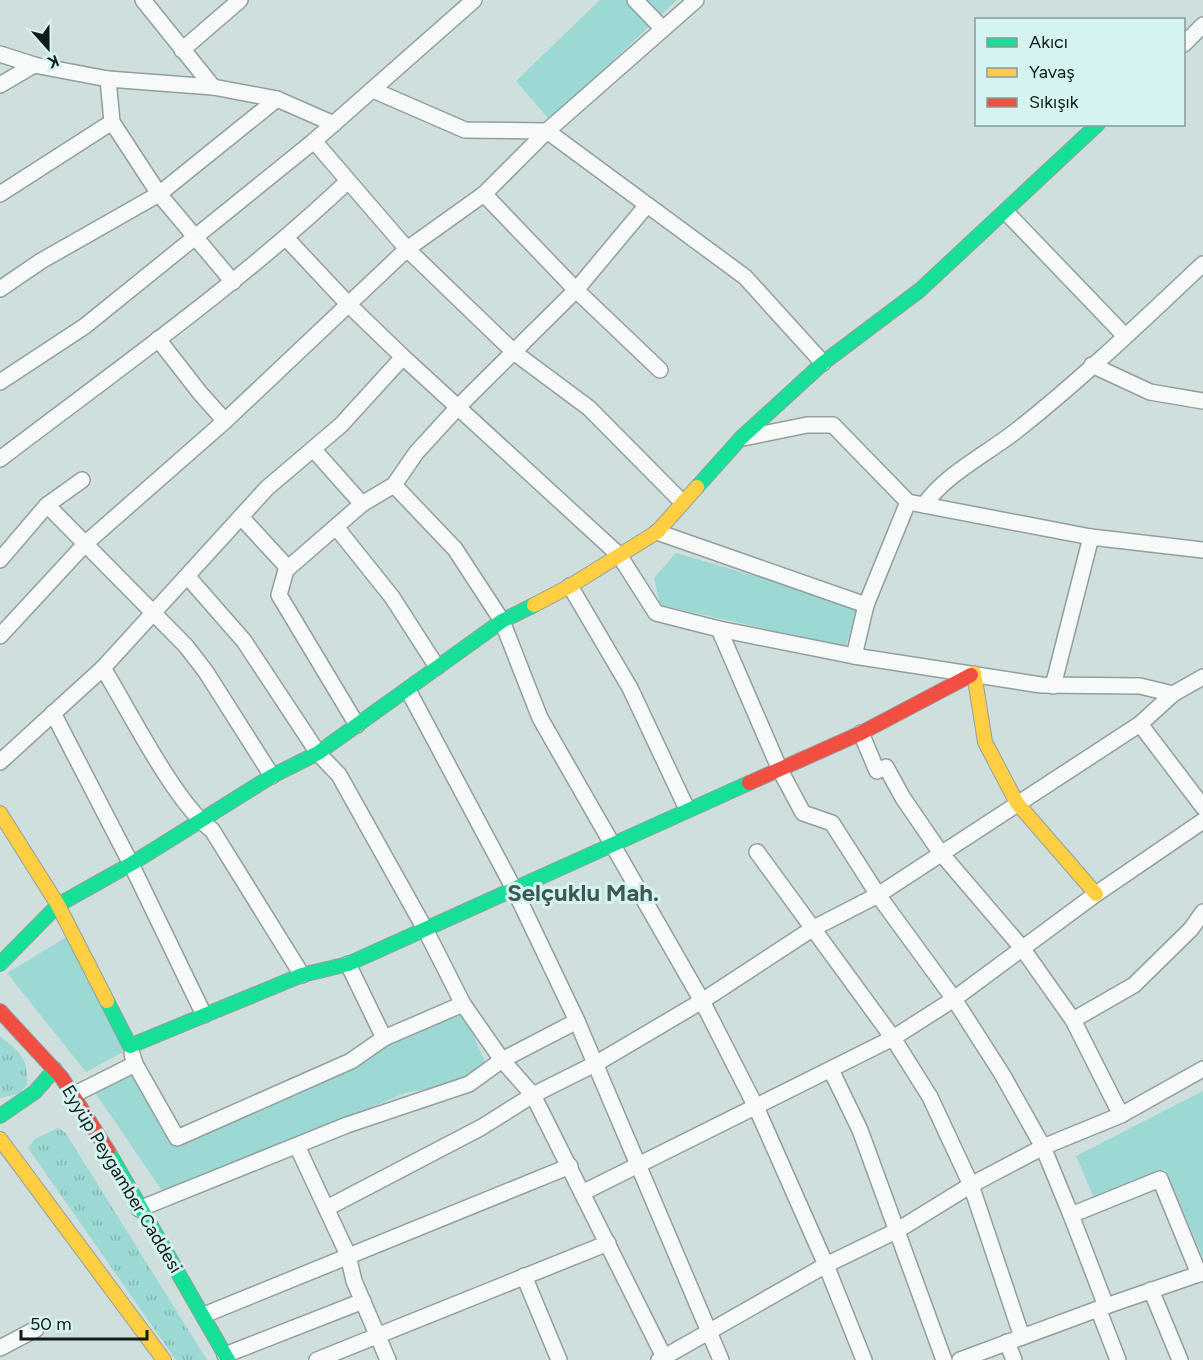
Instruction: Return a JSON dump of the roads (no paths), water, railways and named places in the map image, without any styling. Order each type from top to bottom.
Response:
[{"type":"street","points":[[143,0],[213,87]]},
{"type":"street","points":[[182,50],[240,0]]},
{"type":"street","points":[[0,382],[85,326],[314,141],[474,0]]},
{"type":"street","points":[[635,0],[663,29]]},
{"type":"street","points":[[0,636],[86,543],[225,421],[407,249],[484,194],[547,131],[696,0]]},
{"type":"street","points":[[1185,43],[1203,26]]},
{"type":"street","points":[[0,54],[34,65],[108,79],[213,87],[277,99],[334,124]]},
{"type":"street","points":[[0,85],[34,65]]},
{"type":"street","points":[[108,79],[112,122],[159,194],[233,282]]},
{"type":"street","points":[[374,90],[465,130],[547,131],[745,277],[823,363]]},
{"type":"street","points":[[0,289],[41,261],[159,194],[277,99]]},
{"type":"street","points":[[0,194],[112,122]]},
{"type":"street","points":[[0,964],[58,905],[131,864],[198,820],[272,776],[318,753],[502,621],[570,586],[657,532],[741,438],[823,363],[920,290],[1096,126]]},
{"type":"street","points":[[314,141],[407,249],[515,353],[589,408],[682,502]]},
{"type":"street","points":[[0,459],[233,282],[287,238],[347,182]]},
{"type":"street","points":[[484,194],[576,290],[660,370]]},
{"type":"street","points":[[357,725],[279,596],[288,568],[362,504],[394,485],[416,453],[458,407],[576,290],[647,205]]},
{"type":"street","points":[[1006,212],[1125,336]]},
{"type":"street","points":[[287,238],[348,304],[403,357],[619,555],[656,613],[719,629],[854,656],[1053,686],[1140,687],[1173,694]]},
{"type":"street","points":[[924,505],[934,491],[1017,430],[1203,264]]},
{"type":"street","points":[[158,339],[225,421]]},
{"type":"street","points":[[0,762],[103,668],[267,488],[314,450],[403,357]]},
{"type":"street","points":[[1092,365],[1150,392],[1203,401]]},
{"type":"street","points":[[741,438],[807,425],[833,425],[908,502],[1091,537],[1203,550]]},
{"type":"street","points":[[314,450],[362,504]]},
{"type":"street","points":[[0,560],[47,505],[82,480]]},
{"type":"street","points":[[394,485],[455,549],[502,621],[540,718],[610,845],[702,1002],[756,1107],[826,1265],[864,1360]]},
{"type":"street","points":[[854,656],[866,605],[908,502]]},
{"type":"street","points":[[47,505],[186,646],[206,672],[272,776]]},
{"type":"street","points":[[241,518],[288,568]]},
{"type":"street","points":[[336,527],[392,597],[437,667]]},
{"type":"street","points":[[657,532],[866,605]]},
{"type":"street","points":[[1053,686],[1091,537]]},
{"type":"street","points":[[188,576],[244,641],[318,753],[339,775],[464,1004],[502,1060],[533,1095],[608,1243],[661,1359],[826,1265],[898,1230],[971,1185],[1043,1147],[1121,1115],[1203,1069]]},
{"type":"street","points":[[570,586],[630,688],[687,809]]},
{"type":"street","points":[[719,629],[780,770],[803,813],[832,824],[878,895],[954,999],[1002,1074],[1043,1147],[1071,1215],[1118,1360]]},
{"type":"street","points":[[103,668],[198,820],[212,830],[302,975]]},
{"type":"street","points":[[130,1046],[302,975],[348,964],[687,809],[861,733],[974,673]]},
{"type":"street","points":[[974,673],[985,742],[1017,803],[1096,894]]},
{"type":"street","points":[[327,1208],[482,1127],[533,1095],[597,1063],[702,1002],[812,929],[878,895],[940,852],[1140,724],[1173,694],[1203,677]]},
{"type":"street","points":[[408,690],[514,889],[597,1063],[721,1360]]},
{"type":"street","points":[[52,713],[131,864],[204,1015]]},
{"type":"street","points":[[1140,724],[1203,807]]},
{"type":"street","points":[[861,733],[877,771],[886,767],[903,798],[940,852],[1022,948],[1073,1020],[1121,1115]]},
{"type":"street","points":[[0,813],[58,905],[130,1046],[135,1064],[177,1138],[351,1061],[384,1038],[464,1004]]},
{"type":"street","points":[[582,1193],[893,1038],[954,999],[1096,894],[1203,821]]},
{"type":"street","points":[[758,852],[893,1038],[930,1097],[971,1185],[1022,1338]]},
{"type":"street","points":[[1073,1020],[1134,986],[1191,929],[1203,912]]},
{"type":"street","points":[[348,964],[384,1038]]},
{"type":"street","name":"Eyyüp Peygamber Caddesi","points":[[0,1011],[55,1069],[73,1095],[123,1175],[139,1209],[227,1357]]},
{"type":"street","points":[[139,1209],[347,1125],[469,1083],[502,1060],[577,1021]]},
{"type":"street","points":[[73,1095],[135,1064]]},
{"type":"street","points":[[0,1116],[35,1092],[55,1069]]},
{"type":"street","points":[[831,1070],[860,1130],[944,1360]]},
{"type":"street","points":[[0,1139],[164,1360]]},
{"type":"street","points":[[297,1146],[348,1254],[354,1281],[388,1360]]},
{"type":"street","points":[[204,1315],[348,1254],[570,1166]]},
{"type":"street","points":[[960,1360],[1201,1273],[1160,1179],[1071,1215]]},
{"type":"street","points":[[317,1360],[608,1243]]},
{"type":"street","points":[[524,1276],[559,1360]]},
{"type":"street","points":[[1151,1290],[1180,1360]]},
{"type":"street","points":[[227,1357],[363,1301]]},
{"type":"street","points":[[0,1348],[36,1329]]},
{"type":"street","points":[[1007,1342],[1014,1360]]},
{"type":"district","name":"Selçuklu Mah.","points":[[583,892]]}]
